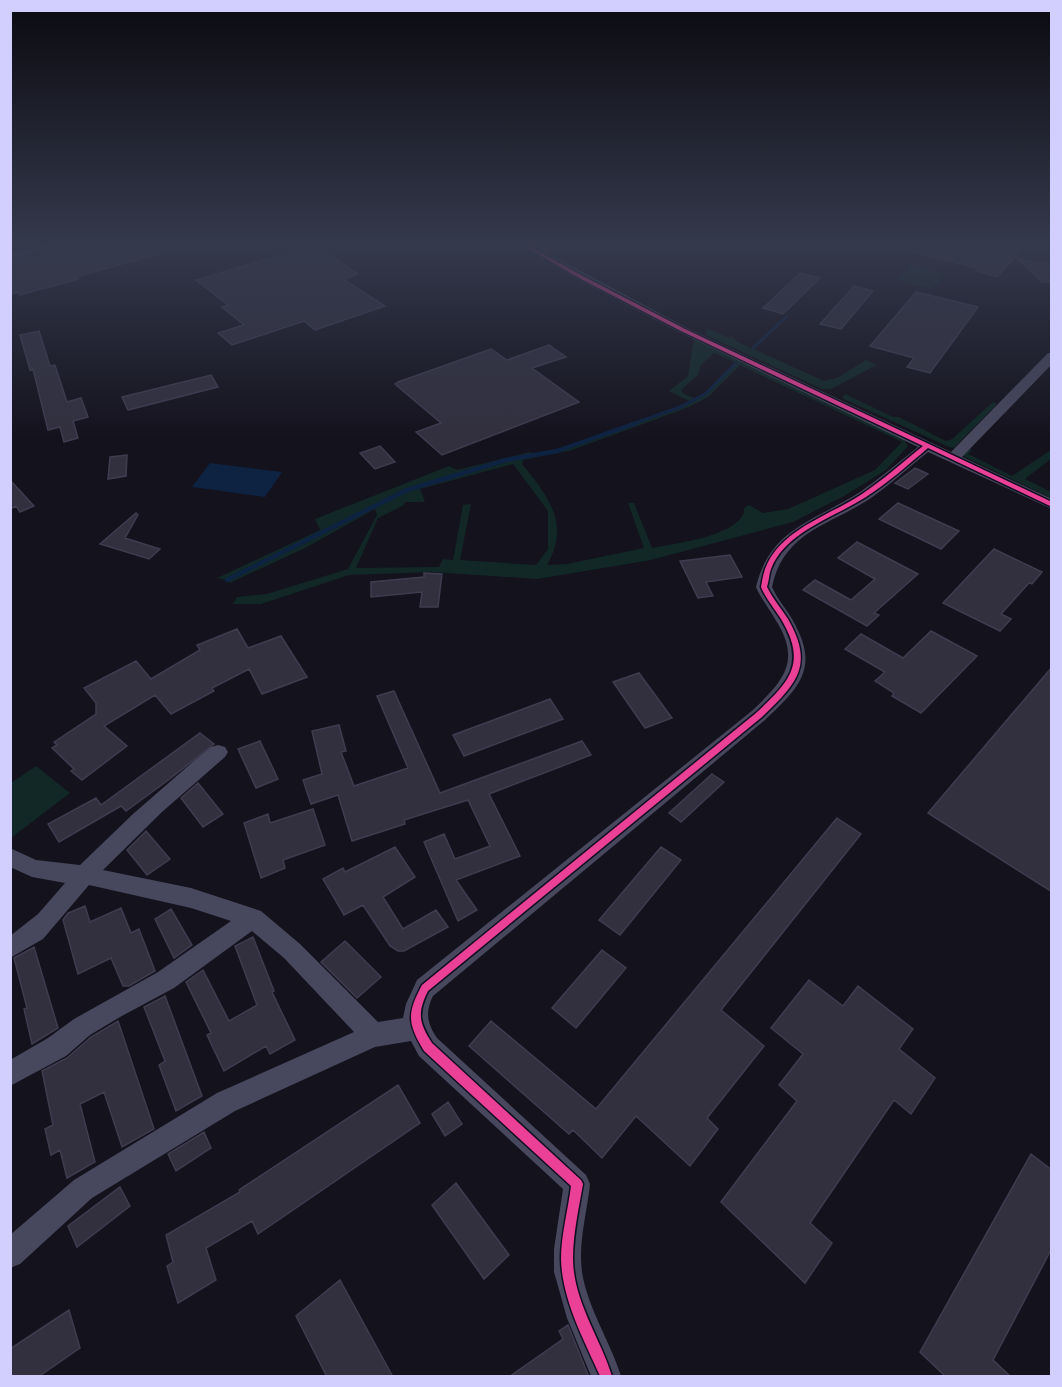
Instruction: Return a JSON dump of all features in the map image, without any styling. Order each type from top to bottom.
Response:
[{"type":"street","points":[[640,308],[1052,505]]},
{"type":"street","points":[[953,458],[1052,356]]},
{"type":"street","points":[[606,1377],[570,1280],[567,1257],[577,1184],[428,1047],[416,1028],[415,1006],[424,987],[759,715],[789,687],[795,676],[798,652],[785,620],[764,587],[768,565],[776,552],[791,538],[864,495],[927,446]]},
{"type":"street","points":[[10,948],[30,937],[45,923],[84,875],[146,813],[219,752]]},
{"type":"street","points":[[10,857],[32,868],[48,872],[84,875],[192,898],[253,918],[292,951],[374,1035]]},
{"type":"street","points":[[10,1074],[57,1047],[111,1009],[166,980],[253,918]]},
{"type":"street","points":[[10,1254],[83,1190],[226,1102],[374,1035],[416,1028]]},
{"type":"green space","points":[[709,329],[729,338],[731,336],[738,342],[824,381],[837,378],[866,360],[877,365],[831,389],[822,389],[706,335]]},
{"type":"green space","points":[[694,339],[903,439],[908,446],[886,470],[844,496],[793,522],[651,560],[537,579],[432,572],[349,575],[261,604],[233,604],[237,597],[267,594],[348,569],[377,515],[375,509],[305,548],[230,583],[227,581],[408,490],[507,461],[557,451],[681,408],[706,395],[737,363],[714,353],[701,365],[698,375],[681,390],[684,394],[697,399],[691,402],[669,391],[688,376]],"holes":[[[740,365],[902,442],[875,470],[788,509],[763,513],[749,505],[744,508],[744,513],[738,521],[728,528],[703,538],[652,548],[634,503],[628,503],[644,548],[567,564],[547,565],[554,550],[557,536],[556,523],[548,499],[522,464],[523,460],[572,450],[689,407],[708,397]],[[513,464],[548,511],[548,549],[536,565],[460,560],[471,504],[463,505],[453,560],[443,559],[439,567],[356,568],[378,518],[404,505],[405,502],[425,502],[420,489]]]},
{"type":"green space","points":[[845,394],[893,417],[899,417],[946,441],[952,439],[993,402],[997,404],[954,448],[842,398]]},
{"type":"green space","points":[[969,447],[972,450],[968,454],[1012,476],[1051,450],[1051,459],[1025,479],[1051,492],[1051,498],[965,457],[962,454]]},
{"type":"green space","points":[[530,452],[536,455],[467,470],[406,489],[226,580],[217,578],[320,530],[315,519],[449,466],[457,470]]},
{"type":"green space","points":[[36,766],[70,793],[11,838],[11,783]]},
{"type":"water","points":[[210,463],[282,472],[265,497],[192,487]]},
{"type":"building","points":[[223,308],[380,308],[315,330],[304,321],[232,345],[218,333],[244,325]]},
{"type":"building","points":[[763,308],[789,308],[783,314]]},
{"type":"building","points":[[835,308],[859,308],[841,329],[820,324]]},
{"type":"building","points":[[903,308],[977,308],[930,373],[907,367],[914,358],[870,346]]},
{"type":"building","points":[[39,331],[50,366],[55,365],[67,402],[81,398],[88,417],[73,421],[78,438],[64,442],[60,427],[48,430],[33,369],[30,370],[20,335]]},
{"type":"building","points":[[549,345],[566,357],[532,368],[579,402],[442,455],[416,432],[441,423],[395,384],[398,382],[491,349],[507,360]]},
{"type":"building","points":[[211,375],[218,387],[128,410],[122,397]]},
{"type":"building","points":[[380,446],[395,462],[375,469],[360,453]]},
{"type":"building","points":[[127,455],[126,476],[108,479],[110,457]]},
{"type":"building","points":[[915,468],[928,474],[908,489],[895,483]]},
{"type":"building","points":[[10,480],[34,506],[20,512],[16,506],[10,509]]},
{"type":"building","points":[[898,503],[959,531],[941,549],[879,519]]},
{"type":"building","points":[[136,513],[138,515],[125,538],[160,549],[149,559],[100,544]]},
{"type":"building","points":[[857,542],[918,574],[874,613],[879,615],[867,626],[803,590],[815,580],[851,600],[875,579],[838,558]]},
{"type":"building","points":[[994,549],[1042,572],[1001,614],[1011,619],[1000,631],[943,603]]},
{"type":"building","points":[[730,555],[742,577],[706,582],[713,596],[698,598],[680,561]]},
{"type":"building","points":[[424,573],[442,574],[438,607],[420,607],[422,592],[371,597],[371,582],[424,577]]},
{"type":"building","points":[[237,629],[248,648],[281,636],[307,677],[262,694],[249,669],[212,688],[214,691],[171,714],[155,695],[104,726],[127,746],[82,780],[71,771],[74,769],[52,748],[57,745],[54,742],[96,714],[96,703],[84,688],[136,661],[151,679],[200,650],[197,645]]},
{"type":"building","points":[[931,631],[977,656],[921,713],[892,696],[894,693],[875,681],[885,672],[845,649],[861,634],[903,658]]},
{"type":"building","points":[[1052,667],[1052,892],[928,813]]},
{"type":"building","points":[[639,673],[672,718],[645,728],[613,682]]},
{"type":"building","points":[[394,691],[440,793],[582,741],[591,755],[489,794],[520,856],[456,880],[477,910],[458,921],[424,842],[444,834],[455,859],[490,846],[468,800],[404,820],[405,824],[352,841],[338,795],[311,804],[303,780],[322,774],[312,731],[339,725],[346,751],[341,752],[354,786],[408,768],[377,696]]},
{"type":"building","points":[[550,699],[563,719],[464,756],[453,735]]},
{"type":"building","points":[[200,733],[214,744],[126,811],[121,806],[59,842],[48,824],[96,798],[101,805]]},
{"type":"building","points":[[260,741],[278,779],[256,788],[238,749]]},
{"type":"building","points":[[712,774],[724,782],[681,822],[669,813]]},
{"type":"building","points":[[198,783],[223,814],[203,827],[181,798]]},
{"type":"building","points":[[313,809],[325,845],[283,860],[285,868],[261,878],[244,823],[268,814],[270,823]]},
{"type":"building","points":[[837,818],[861,834],[721,1010],[764,1046],[707,1118],[718,1129],[690,1166],[636,1116],[602,1158],[573,1130],[569,1134],[469,1046],[491,1021],[596,1109]]},
{"type":"building","points":[[146,831],[170,859],[147,875],[127,850]]},
{"type":"building","points":[[395,847],[415,877],[383,897],[403,929],[436,910],[448,927],[404,951],[398,951],[390,946],[363,905],[344,915],[323,879],[343,868],[345,872]]},
{"type":"building","points":[[661,847],[681,860],[620,935],[599,920]]},
{"type":"building","points":[[85,906],[90,922],[121,908],[131,933],[139,929],[155,971],[129,986],[123,986],[111,958],[78,974],[63,920],[68,913]]},
{"type":"building","points":[[171,909],[192,945],[174,958],[155,919]]},
{"type":"building","points":[[253,937],[274,991],[272,992],[295,1040],[270,1054],[266,1046],[224,1071],[207,1035],[211,1033],[186,982],[203,970],[229,1021],[257,1005],[235,946]]},
{"type":"building","points":[[345,941],[381,977],[357,998],[321,962]]},
{"type":"building","points":[[34,947],[58,1028],[32,1044],[24,1009],[27,1008],[14,958]]},
{"type":"building","points":[[602,950],[626,968],[576,1028],[552,1008]]},
{"type":"building","points":[[809,980],[843,1006],[858,986],[913,1029],[899,1049],[935,1078],[911,1114],[894,1100],[810,1223],[832,1243],[805,1283],[721,1202],[797,1101],[779,1085],[803,1054],[771,1028]]},
{"type":"building","points":[[165,996],[202,1096],[176,1111],[159,1065],[165,1061],[144,1007]]},
{"type":"building","points":[[118,1021],[154,1129],[122,1147],[104,1092],[80,1104],[95,1162],[67,1178],[60,1150],[51,1155],[45,1129],[53,1125],[42,1071],[67,1058],[91,1037]]},
{"type":"building","points":[[398,1085],[420,1123],[258,1234],[252,1221],[206,1248],[216,1280],[178,1303],[167,1266],[173,1262],[166,1235],[240,1192],[239,1190]]},
{"type":"building","points":[[448,1102],[462,1124],[445,1136],[432,1114]]},
{"type":"building","points":[[204,1132],[211,1148],[176,1171],[168,1154]]},
{"type":"building","points":[[1031,1154],[1052,1170],[1052,1248],[993,1360],[1011,1377],[946,1377],[920,1352]]},
{"type":"building","points":[[456,1183],[509,1255],[484,1279],[432,1205]]},
{"type":"building","points":[[120,1187],[130,1206],[77,1247],[68,1226]]},
{"type":"building","points":[[340,1280],[393,1377],[327,1377],[296,1316]]},
{"type":"building","points":[[69,1310],[80,1348],[38,1377],[10,1377],[10,1349]]},
{"type":"building","points":[[568,1325],[589,1377],[509,1377],[563,1339],[559,1331]]},
{"type":"waterway","points":[[782,321],[787,316]]},
{"type":"waterway","points":[[753,348],[781,322]]},
{"type":"waterway","points":[[632,424],[680,407],[705,394],[736,363]]},
{"type":"waterway","points":[[227,580],[407,490],[506,460],[557,451],[636,423]]},
{"type":"cycle path","points":[[640,308],[1052,505]]},
{"type":"cycle path","points":[[606,1376],[581,1318],[568,1272],[567,1258],[577,1184],[428,1047],[416,1024],[417,1004],[425,988],[759,715],[781,693],[795,672],[798,661],[793,635],[764,587],[768,569],[776,554],[802,531],[865,495],[927,446]]}]
